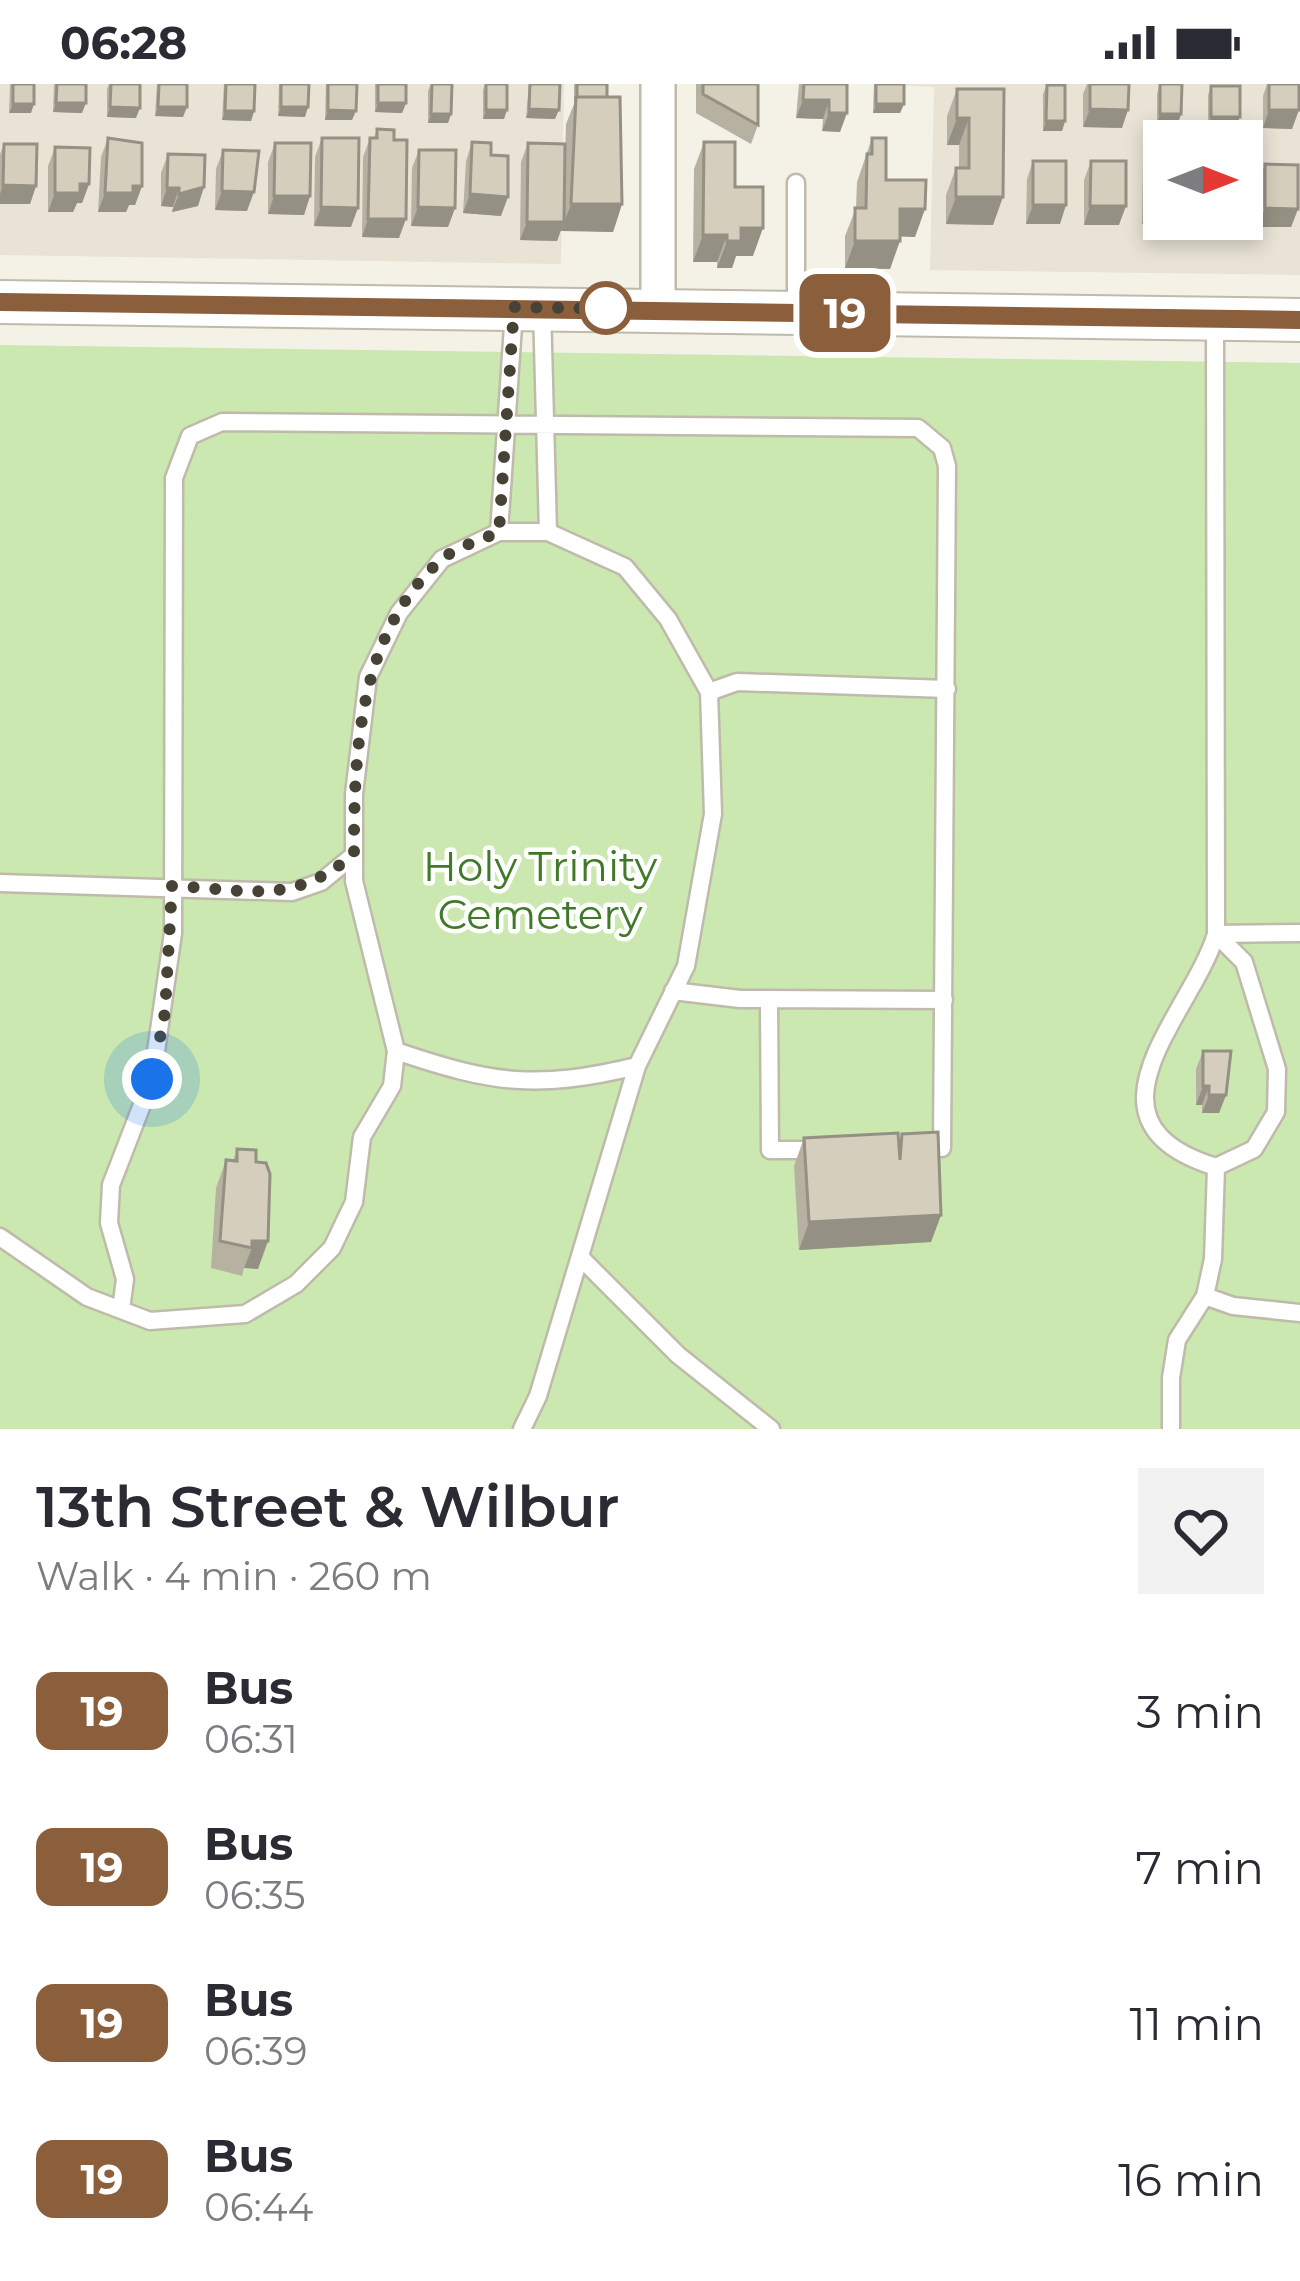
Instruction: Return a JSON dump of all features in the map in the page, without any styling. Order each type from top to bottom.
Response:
[{"type":"street","points":[[658,84],[658,310]]},
{"type":"street","points":[[0,302],[1300,320]]},
{"type":"lane","points":[[796,183],[796,312]]},
{"type":"lane","points":[[499,532],[509,424],[528,307]]},
{"type":"lane","points":[[528,307],[544,424],[548,532]]},
{"type":"lane","points":[[1215,319],[1216,934],[1206,968],[1156,1046],[1144,1083],[1149,1121],[1181,1156],[1216,1167],[1253,1149],[1276,1112],[1276,1069],[1244,962],[1216,934]]},
{"type":"lane","points":[[121,1310],[124,1280],[109,1223],[111,1185],[152,1079],[165,1012],[172,886],[174,478],[190,436],[244,418],[918,428],[932,435],[947,466],[942,1148],[899,1148]]},
{"type":"lane","points":[[0,1237],[87,1297],[149,1321],[245,1314],[296,1284],[332,1248],[354,1202],[362,1137],[392,1086],[396,1052],[373,970],[354,854],[354,794],[368,677],[398,613],[442,559],[499,532],[548,532],[625,567],[668,619],[709,692],[713,814],[686,966],[637,1066],[538,1396],[522,1429]]},
{"type":"lane","points":[[709,692],[737,682],[947,689]]},
{"type":"lane","points":[[0,884],[292,892],[321,882],[354,854]]},
{"type":"lane","points":[[1216,934],[1300,933]]},
{"type":"lane","points":[[674,991],[770,1000],[944,1000]]},
{"type":"lane","points":[[770,1000],[770,1150],[835,1149]]},
{"type":"lane","points":[[396,1052],[521,1084],[565,1083],[637,1066]]},
{"type":"lane","points":[[1172,1429],[1177,1340],[1204,1296],[1213,1258],[1216,1167]]},
{"type":"lane","points":[[581,1258],[678,1355],[771,1429]]},
{"type":"lane","points":[[1204,1296],[1233,1306],[1300,1313]]},
{"type":"shaded area","points":[[0,84],[564,84],[561,264],[0,255]]},
{"type":"shaded area","points":[[873,84],[1300,84],[1300,275],[930,270],[934,87]]},
{"type":"green space","name":"Holy Trinity Cemetery","points":[[0,345],[1300,363],[1300,1429],[0,1429]]},
{"type":"building","points":[[13,84],[34,84],[34,104],[13,104]]},
{"type":"building","points":[[57,84],[86,84],[86,103],[56,103]]},
{"type":"building","points":[[111,84],[140,84],[140,108],[110,107]]},
{"type":"building","points":[[159,84],[187,84],[187,107],[158,107]]},
{"type":"building","points":[[226,84],[255,84],[254,111],[225,111]]},
{"type":"building","points":[[281,84],[309,84],[308,107],[281,107]]},
{"type":"building","points":[[328,84],[357,84],[356,111],[328,110]]},
{"type":"building","points":[[378,84],[406,84],[406,103],[378,103]]},
{"type":"building","points":[[432,84],[452,84],[451,114],[431,114]]},
{"type":"building","points":[[486,84],[507,84],[507,110],[486,110]]},
{"type":"building","points":[[530,84],[560,84],[559,110],[529,109]]},
{"type":"building","points":[[577,84],[607,84],[607,97],[577,97]]},
{"type":"building","points":[[703,84],[758,84],[758,125],[703,94]]},
{"type":"building","points":[[804,84],[847,84],[847,113],[829,113],[829,100],[803,100]]},
{"type":"building","points":[[876,84],[904,84],[904,104],[876,104]]},
{"type":"building","points":[[1090,84],[1129,84],[1128,110],[1090,109]]},
{"type":"building","points":[[1160,84],[1182,84],[1181,114],[1160,114]]},
{"type":"building","points":[[1269,84],[1299,84],[1299,110],[1269,110]]},
{"type":"building","points":[[1047,85],[1065,85],[1065,121],[1046,121]]},
{"type":"building","points":[[1211,86],[1240,86],[1240,117],[1211,117]]},
{"type":"building","points":[[957,89],[1004,89],[1003,197],[956,197],[956,168],[969,168],[969,118],[957,118]]},
{"type":"building","points":[[576,97],[620,97],[622,204],[571,204]]},
{"type":"building","points":[[377,129],[394,130],[394,140],[407,140],[406,219],[368,219],[370,138],[377,138]]},
{"type":"building","points":[[108,138],[142,143],[142,186],[133,186],[133,193],[105,193]]},
{"type":"building","points":[[322,138],[359,138],[358,208],[321,207]]},
{"type":"building","points":[[872,138],[886,138],[886,180],[926,180],[925,209],[900,209],[900,241],[855,241],[855,208],[866,208],[867,154],[872,154]]},
{"type":"building","points":[[472,142],[491,143],[491,155],[508,156],[508,197],[470,194]]},
{"type":"building","points":[[704,142],[735,142],[735,187],[763,187],[763,228],[741,228],[741,241],[727,241],[727,235],[703,235]]},
{"type":"building","points":[[275,143],[311,143],[310,196],[274,196]]},
{"type":"building","points":[[528,143],[565,144],[564,222],[527,222]]},
{"type":"building","points":[[4,144],[37,144],[36,186],[3,185]]},
{"type":"building","points":[[55,147],[90,148],[89,184],[80,184],[80,193],[55,193]]},
{"type":"building","points":[[223,150],[259,151],[254,192],[222,191]]},
{"type":"building","points":[[419,150],[456,150],[455,208],[418,207]]},
{"type":"building","points":[[168,154],[205,155],[204,187],[179,194],[179,188],[167,188]]},
{"type":"building","points":[[1033,161],[1066,161],[1066,205],[1033,205]]},
{"type":"building","points":[[1091,161],[1126,161],[1126,206],[1090,206]]},
{"type":"building","points":[[1265,164],[1298,165],[1298,209],[1265,208]]},
{"type":"building","points":[[1203,1051],[1231,1051],[1226,1095],[1209,1095],[1209,1086],[1203,1086]]},
{"type":"building","points":[[938,1132],[941,1215],[809,1222],[804,1138],[898,1133],[900,1160],[902,1134]]},
{"type":"building","points":[[237,1149],[256,1150],[256,1162],[266,1163],[270,1174],[268,1241],[252,1241],[252,1248],[220,1241],[226,1160],[237,1161]]},
{"type":"bus line","name":"19","points":[[0,302],[1300,320]]},
{"type":"route","points":[[152,1079],[165,1012],[172,886],[292,892],[321,882],[354,854],[354,794],[368,677],[398,613],[442,559],[499,532],[514,307],[619,309],[606,308]]}]
